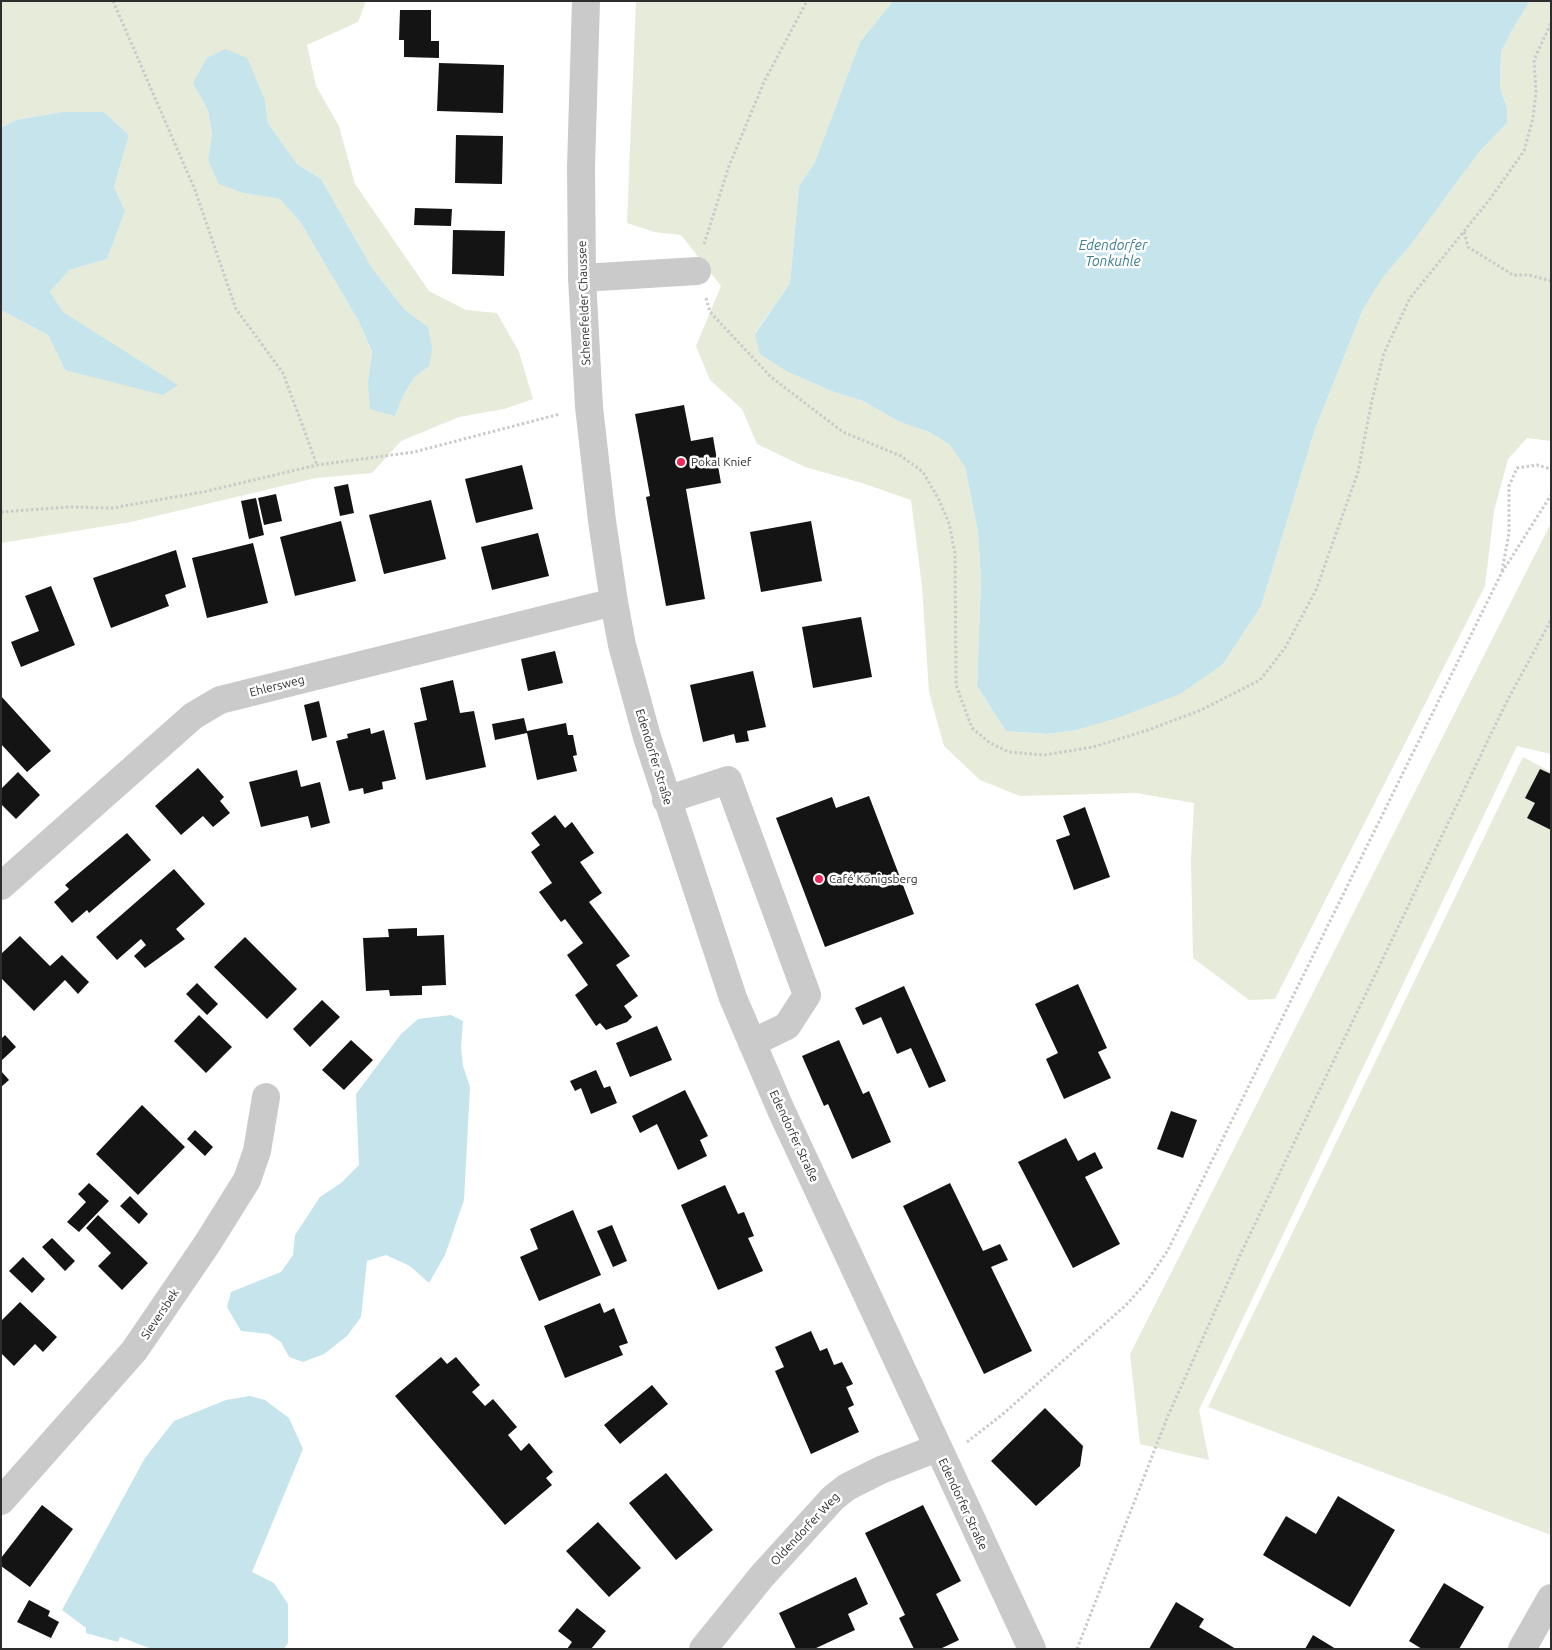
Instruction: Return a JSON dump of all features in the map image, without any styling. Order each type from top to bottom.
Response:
[{"type":"street","name":"Schenefelder Chaussee","points":[[586,1],[581,167],[582,278],[588,407],[599,504],[614,602]]},
{"type":"street","points":[[582,278],[697,271]]},
{"type":"street","name":"Edendorfer Straße","points":[[614,602],[622,645],[666,800],[733,998],[940,1454],[1032,1649]]},
{"type":"street","name":"Ehlersweg","points":[[1,886],[193,716],[220,700],[614,602]]},
{"type":"street","points":[[666,800],[728,780],[807,995],[787,1026],[752,1043]]},
{"type":"street","name":"Sieversbek","points":[[1,1501],[134,1351],[202,1251],[247,1180],[257,1151],[266,1097]]},
{"type":"street","name":"Oldendorfer Weg","points":[[703,1649],[762,1576],[833,1498],[846,1487],[880,1470],[940,1454]]},
{"type":"street","points":[[1522,1649],[1551,1598]]},
{"type":"path","points":[[113,1],[195,190],[236,309],[283,373],[317,465]]},
{"type":"path","points":[[807,1],[764,82],[729,166],[697,271],[710,312],[771,377],[843,432],[901,456],[923,472],[939,500],[948,523],[955,553],[956,686],[964,710],[972,728],[990,743],[1009,752],[1044,756],[1093,747],[1148,730],[1201,710],[1260,680],[1284,648],[1316,590],[1358,472],[1372,400],[1384,352],[1410,298],[1524,151],[1534,118],[1536,92],[1534,60],[1551,23]]},
{"type":"path","points":[[1463,232],[1468,247],[1513,275],[1529,275],[1551,281]]},
{"type":"path","points":[[1,512],[68,507],[112,508],[203,492],[317,465],[414,452],[588,407]]},
{"type":"path","points":[[1501,574],[1509,533],[1510,486],[1517,468],[1537,465],[1551,470]]},
{"type":"path","points":[[940,1454],[1003,1414],[1126,1305],[1145,1284],[1168,1250],[1501,574],[1551,496]]},
{"type":"path","points":[[1077,1649],[1167,1418],[1242,1252],[1506,704],[1551,620]]},
{"type":"green space","points":[[1,1],[366,1],[358,22],[307,45],[316,86],[339,126],[355,184],[429,291],[466,310],[497,313],[519,352],[533,399],[504,409],[459,417],[401,441],[372,473],[316,478],[131,522],[1,543],[1,310],[48,335],[65,370],[106,379],[177,386],[62,312],[50,292],[69,270],[107,259],[125,211],[114,187],[129,135],[104,112],[62,112],[16,120],[1,128]],"holes":[[[265,100],[268,123],[297,164],[321,179],[372,268],[404,309],[428,327],[429,366],[414,378],[404,394],[395,416],[368,382],[372,353],[359,322],[301,223],[280,199],[244,193],[208,160],[212,135],[208,110]]]},
{"type":"green space","points":[[636,1],[893,1],[860,42],[815,162],[799,186],[790,283],[755,333],[788,372],[834,392],[863,401],[900,422],[929,432],[949,444],[965,467],[978,532],[981,581],[977,686],[1006,731],[1047,734],[1076,730],[1203,677],[1223,664],[1261,606],[1315,429],[1363,309],[1383,277],[1409,247],[1479,152],[1507,123],[1507,109],[1500,86],[1501,52],[1530,1],[1551,1],[1551,441],[1527,438],[1508,459],[1494,511],[1485,586],[1275,999],[1249,1000],[1193,958],[1191,860],[1194,803],[1136,793],[1020,796],[980,780],[944,746],[929,692],[922,586],[911,500],[862,483],[805,467],[757,444],[742,409],[710,380],[696,346],[721,286],[681,235],[654,232],[627,223]]},
{"type":"green space","points":[[1551,523],[1551,754],[1517,746],[1199,1410],[1209,1460],[1140,1444],[1130,1354]]},
{"type":"green space","points":[[1523,757],[1551,772],[1551,1535],[1208,1407]]},
{"type":"water","name":"Edendorfer Tonkuhle","points":[[893,1],[1530,1],[1501,52],[1500,86],[1507,109],[1507,123],[1479,152],[1409,247],[1383,277],[1363,309],[1315,429],[1261,606],[1223,664],[1180,694],[1117,718],[1076,730],[1047,734],[1006,731],[977,686],[981,581],[978,532],[965,467],[949,444],[929,432],[900,422],[863,401],[834,392],[788,372],[760,354],[755,334],[790,283],[799,186],[815,162],[860,42]]},
{"type":"water","points":[[225,49],[247,58],[265,100],[268,123],[297,164],[321,179],[372,268],[404,309],[428,327],[432,349],[429,366],[414,378],[404,394],[395,416],[370,409],[368,382],[372,352],[359,322],[301,223],[280,199],[244,193],[219,184],[208,160],[212,135],[208,110],[193,83],[207,58]]},
{"type":"water","points":[[62,112],[104,112],[129,135],[114,187],[125,211],[107,259],[69,270],[50,292],[63,312],[178,385],[163,395],[65,370],[48,335],[1,310],[1,128],[16,120]]},
{"type":"water","points":[[451,1015],[463,1021],[461,1047],[463,1066],[470,1087],[464,1200],[445,1255],[429,1283],[410,1266],[386,1255],[367,1261],[361,1317],[347,1336],[324,1354],[303,1362],[289,1357],[281,1342],[269,1334],[241,1331],[227,1307],[231,1292],[281,1272],[293,1255],[295,1235],[320,1197],[341,1183],[359,1165],[356,1094],[401,1034],[418,1019]]},
{"type":"water","points":[[250,1396],[265,1400],[289,1418],[303,1449],[252,1572],[274,1583],[288,1604],[288,1643],[284,1649],[152,1649],[120,1637],[118,1642],[86,1633],[86,1628],[62,1610],[145,1458],[174,1421],[226,1400]]},
{"type":"building","points":[[400,10],[431,10],[431,41],[439,41],[439,58],[404,57],[404,40],[399,40]]},
{"type":"building","points":[[439,63],[504,65],[503,113],[437,111]]},
{"type":"building","points":[[456,135],[503,136],[502,184],[455,183]]},
{"type":"building","points":[[415,208],[452,209],[451,226],[414,225]]},
{"type":"building","points":[[453,230],[505,231],[504,276],[452,274]]},
{"type":"building","points":[[684,405],[691,441],[713,437],[721,483],[686,489],[705,599],[666,606],[646,497],[650,496],[635,414]]},
{"type":"building","points":[[522,465],[533,509],[476,523],[465,479]]},
{"type":"building","points":[[348,484],[354,513],[340,516],[334,487]]},
{"type":"building","points":[[276,494],[282,521],[264,525],[258,498]]},
{"type":"building","points":[[256,498],[264,535],[249,539],[241,501]]},
{"type":"building","points":[[431,500],[446,559],[384,574],[369,515]]},
{"type":"building","points":[[341,521],[356,581],[295,596],[280,537]]},
{"type":"building","points":[[811,521],[822,581],[761,592],[750,532]]},
{"type":"building","points":[[538,533],[549,576],[492,590],[481,547]]},
{"type":"building","points":[[253,543],[268,603],[207,618],[192,558]]},
{"type":"building","points":[[176,550],[186,587],[165,595],[169,606],[111,628],[93,578]]},
{"type":"building","points":[[51,586],[75,645],[21,667],[11,642],[39,631],[25,596]]},
{"type":"building","points":[[861,617],[872,677],[813,688],[802,627]]},
{"type":"building","points":[[555,651],[563,683],[528,691],[521,659]]},
{"type":"building","points":[[753,671],[766,727],[747,731],[749,741],[736,743],[734,734],[703,742],[690,685]]},
{"type":"building","points":[[453,680],[460,713],[474,711],[486,767],[426,780],[414,723],[427,720],[420,688]]},
{"type":"building","points":[[1,696],[51,751],[27,772],[1,744]]},
{"type":"building","points":[[319,701],[327,737],[312,741],[304,705]]},
{"type":"building","points":[[524,718],[527,731],[566,723],[568,735],[573,735],[577,755],[573,756],[577,771],[537,780],[527,733],[495,740],[492,724]]},
{"type":"building","points":[[370,728],[371,734],[384,730],[396,779],[382,782],[383,789],[364,794],[363,788],[349,791],[336,741],[348,738],[347,734]]},
{"type":"building","points":[[198,768],[224,797],[220,801],[230,813],[213,827],[203,816],[181,835],[155,806]]},
{"type":"building","points":[[1540,769],[1551,774],[1551,830],[1527,818],[1535,803],[1525,798]]},
{"type":"building","points":[[297,770],[301,787],[320,782],[330,823],[311,828],[308,816],[261,827],[249,782]]},
{"type":"building","points":[[18,772],[40,795],[16,819],[1,804],[1,789]]},
{"type":"building","points":[[869,796],[914,914],[825,947],[776,818],[832,797],[836,808]]},
{"type":"building","points":[[1085,807],[1110,877],[1074,890],[1056,840],[1070,835],[1063,816]]},
{"type":"building","points":[[555,815],[565,828],[572,822],[594,853],[580,862],[602,893],[589,902],[630,956],[616,965],[638,996],[624,1006],[632,1017],[627,1022],[606,1030],[600,1023],[596,1026],[575,995],[588,985],[567,955],[583,943],[565,919],[561,922],[539,892],[552,883],[531,852],[540,845],[531,833]]},
{"type":"building","points":[[127,833],[151,860],[89,913],[87,910],[72,923],[54,902],[69,889],[65,885]]},
{"type":"building","points":[[174,869],[205,904],[176,929],[185,939],[145,968],[134,956],[146,945],[141,939],[117,960],[96,937]]},
{"type":"building","points":[[417,928],[417,936],[444,935],[446,985],[422,986],[422,995],[390,996],[389,990],[366,991],[363,938],[389,937],[388,929]]},
{"type":"building","points":[[20,936],[50,966],[62,955],[89,982],[78,994],[65,980],[34,1011],[1,978],[1,954]]},
{"type":"building","points":[[245,937],[297,989],[267,1019],[214,967]]},
{"type":"building","points":[[197,983],[218,1004],[207,1015],[186,994]]},
{"type":"building","points":[[1078,984],[1107,1048],[1098,1052],[1111,1078],[1064,1099],[1046,1059],[1058,1053],[1035,1004]]},
{"type":"building","points":[[904,986],[946,1081],[929,1088],[911,1048],[897,1054],[881,1017],[863,1025],[855,1008]]},
{"type":"building","points":[[322,1000],[340,1017],[310,1047],[293,1029]]},
{"type":"building","points":[[199,1015],[232,1047],[206,1073],[174,1041]]},
{"type":"building","points":[[657,1026],[672,1060],[630,1077],[616,1043]]},
{"type":"building","points":[[5,1035],[16,1047],[1,1061],[1,1039]]},
{"type":"building","points":[[351,1040],[373,1060],[344,1090],[322,1070]]},
{"type":"building","points":[[839,1040],[863,1094],[869,1091],[891,1142],[852,1159],[828,1104],[824,1106],[802,1056]]},
{"type":"building","points":[[596,1070],[604,1088],[610,1086],[617,1103],[591,1114],[581,1088],[575,1091],[570,1081]]},
{"type":"building","points":[[1,1071],[9,1080],[1,1087]]},
{"type":"building","points":[[685,1090],[708,1136],[700,1140],[707,1156],[678,1170],[657,1124],[640,1133],[632,1116]]},
{"type":"building","points":[[142,1105],[185,1147],[138,1195],[96,1154]]},
{"type":"building","points":[[1171,1111],[1197,1120],[1183,1158],[1157,1149]]},
{"type":"building","points":[[195,1130],[213,1147],[205,1156],[187,1139]]},
{"type":"building","points":[[1066,1138],[1078,1161],[1095,1152],[1103,1168],[1085,1177],[1120,1244],[1073,1268],[1018,1162]]},
{"type":"building","points":[[89,1183],[109,1201],[79,1232],[67,1222],[86,1202],[78,1194]]},
{"type":"building","points":[[950,1183],[983,1251],[1000,1244],[1008,1260],[991,1267],[1032,1351],[984,1374],[903,1206]]},
{"type":"building","points":[[725,1185],[738,1214],[744,1212],[754,1236],[748,1238],[763,1271],[718,1290],[681,1205]]},
{"type":"building","points":[[130,1196],[148,1214],[139,1224],[120,1206]]},
{"type":"building","points":[[573,1210],[601,1275],[539,1301],[520,1257],[538,1249],[530,1229]]},
{"type":"building","points":[[98,1215],[148,1263],[122,1290],[98,1266],[111,1253],[86,1228]]},
{"type":"building","points":[[612,1225],[627,1261],[613,1267],[597,1231]]},
{"type":"building","points":[[52,1238],[75,1261],[65,1271],[42,1247]]},
{"type":"building","points":[[23,1257],[45,1279],[32,1293],[9,1271]]},
{"type":"building","points":[[20,1302],[57,1337],[43,1352],[35,1344],[14,1366],[1,1353],[1,1321]]},
{"type":"building","points":[[600,1303],[604,1313],[614,1308],[628,1343],[619,1346],[623,1355],[565,1378],[544,1326]]},
{"type":"building","points":[[811,1331],[820,1351],[827,1348],[834,1365],[842,1362],[853,1384],[846,1387],[854,1405],[848,1408],[859,1432],[811,1454],[775,1371],[784,1367],[775,1347]]},
{"type":"building","points":[[441,1357],[447,1364],[456,1357],[480,1385],[472,1392],[485,1406],[493,1399],[517,1427],[508,1435],[521,1451],[529,1443],[553,1472],[546,1478],[552,1485],[505,1525],[395,1396]]},
{"type":"building","points":[[652,1385],[668,1404],[620,1444],[604,1425]]},
{"type":"building","points":[[1045,1408],[1083,1446],[1080,1466],[1036,1506],[991,1461]]},
{"type":"building","points":[[666,1473],[713,1530],[676,1560],[629,1503]]},
{"type":"building","points":[[1338,1496],[1395,1530],[1350,1607],[1263,1555],[1286,1516],[1316,1534]]},
{"type":"building","points":[[42,1505],[73,1529],[30,1587],[1,1566],[1,1558]]},
{"type":"building","points":[[923,1505],[961,1581],[936,1594],[959,1640],[940,1649],[914,1649],[899,1618],[905,1615],[865,1533]]},
{"type":"building","points":[[598,1522],[641,1568],[609,1597],[566,1551]]},
{"type":"building","points":[[856,1577],[868,1604],[848,1614],[855,1630],[814,1649],[796,1649],[779,1613]]},
{"type":"building","points":[[1444,1583],[1484,1607],[1459,1649],[1422,1649],[1409,1641]]},
{"type":"building","points":[[29,1600],[50,1611],[48,1616],[59,1622],[51,1638],[17,1622]]},
{"type":"building","points":[[1176,1602],[1204,1619],[1199,1627],[1236,1649],[1149,1649]]},
{"type":"building","points":[[577,1608],[606,1631],[591,1649],[567,1649],[572,1642],[558,1631]]},
{"type":"building","points":[[1313,1635],[1336,1649],[1305,1649]]},
{"type":"place","name":"Pokal Knief","points":[[681,462]]},
{"type":"place","name":"Café Königsberg","points":[[819,879]]}]
